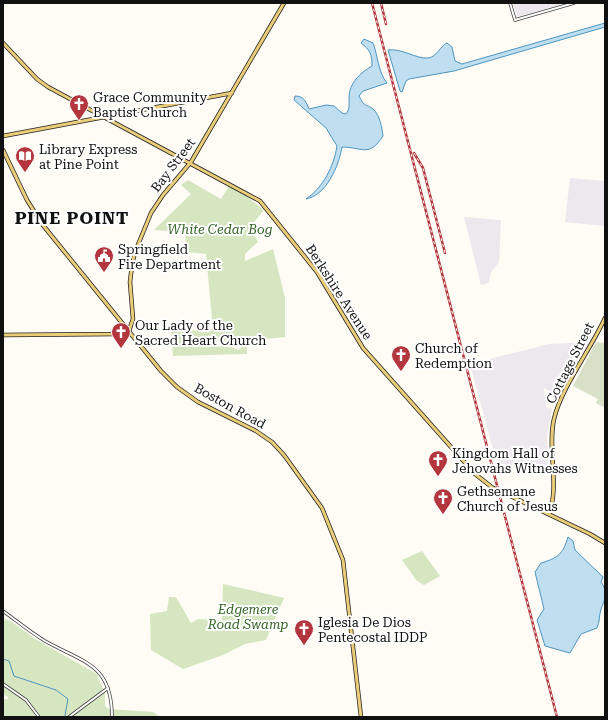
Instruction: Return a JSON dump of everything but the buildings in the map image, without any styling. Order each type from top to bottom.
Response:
[{"type":"main road","name":"Bay Street","points":[[129,331],[133,319],[130,282],[135,252],[156,204],[191,162],[284,3]]},
{"type":"main road","name":"Berkshire Avenue","points":[[3,43],[41,83],[103,117],[252,194],[264,204],[317,272],[363,348],[475,474],[493,488],[590,534],[605,543]]},
{"type":"main road","points":[[3,136],[232,93]]},
{"type":"main road","name":"Boston Road","points":[[3,150],[27,200],[42,224],[160,371],[180,390],[207,407],[256,431],[273,443],[318,501],[326,515],[343,560],[361,717]]},
{"type":"main road","name":"Cottage Street","points":[[549,514],[553,499],[552,436],[555,416],[560,401],[605,318]]},
{"type":"main road","points":[[3,335],[118,334],[129,331]]},
{"type":"street","points":[[510,3],[515,20],[574,3]]},
{"type":"street","points":[[3,611],[44,640],[93,667],[102,676],[108,688],[112,717]]},
{"type":"street","points":[[3,684],[26,700],[39,717]]},
{"type":"street","points":[[69,717],[108,688]]},
{"type":"shaded area","points":[[513,3],[565,3],[517,17]]},
{"type":"shaded area","points":[[570,178],[605,181],[605,226],[565,222]]},
{"type":"shaded area","points":[[464,217],[501,220],[499,262],[491,272],[489,283],[481,285]]},
{"type":"shaded area","points":[[589,342],[558,397],[544,388],[546,407],[552,409],[547,437],[548,468],[536,469],[532,467],[497,464],[470,364],[549,344]]},
{"type":"green space","name":"White Cedar Bog","points":[[188,180],[221,199],[229,186],[241,192],[264,210],[250,227],[258,242],[245,254],[245,261],[273,249],[285,298],[285,337],[247,341],[247,354],[173,356],[171,332],[213,329],[206,254],[186,252],[185,232],[154,230],[191,194],[181,185]],"holes":[[[241,340],[244,342],[239,350],[230,347],[213,346],[206,343],[207,341]]]},
{"type":"green space","points":[[596,342],[605,343],[605,403],[603,407],[596,403],[598,399],[573,386]]},
{"type":"green space","points":[[422,551],[440,576],[424,585],[417,581],[402,560]]},
{"type":"green space","name":"Edgemere Road Swamp","points":[[223,584],[284,598],[266,640],[245,644],[223,655],[183,669],[151,650],[150,614],[167,611],[169,597],[176,597],[191,623],[198,619],[222,620]]},
{"type":"green space","points":[[3,618],[12,622],[37,640],[97,674],[105,694],[105,706],[109,709],[153,712],[160,717],[3,717],[3,700],[9,698],[3,694]]},
{"type":"water","points":[[605,23],[605,27],[454,71],[409,79],[406,81],[402,92],[400,91],[388,50],[428,58],[434,56],[442,46],[447,43],[452,47],[455,61],[462,64]]},
{"type":"water","points":[[364,39],[373,43],[380,69],[387,83],[363,91],[359,96],[364,104],[373,109],[377,115],[383,136],[374,147],[369,149],[365,150],[342,147],[335,170],[326,186],[320,192],[306,199],[318,189],[327,176],[336,154],[337,146],[326,128],[294,100],[295,96],[303,98],[309,109],[326,105],[334,106],[342,113],[346,114],[349,108],[349,93],[353,83],[359,75],[372,66],[372,58],[370,53],[361,43]]},
{"type":"water","points":[[568,537],[573,541],[575,550],[603,577],[601,582],[605,589],[605,599],[600,611],[597,628],[581,634],[570,653],[545,646],[537,620],[544,609],[535,572],[541,563],[556,557],[562,551]]},
{"type":"waterway","points":[[3,659],[9,661],[14,676],[56,690],[68,699],[65,715],[66,717]]},
{"type":"railway","points":[[372,3],[557,717]]},
{"type":"railway","points":[[381,3],[386,24]]},
{"type":"railway","points":[[414,153],[423,168],[445,253]]},
{"type":"place","name":"Grace Community Baptist Church","points":[[79,121]]},
{"type":"place","name":"Library Express at Pine Point","points":[[25,173]]},
{"type":"place","name":"Springfield Fire Department","points":[[104,273]]},
{"type":"place","name":"Our Lady of the Sacred Heart Church","points":[[121,349]]},
{"type":"place","name":"Church of Redemption","points":[[401,372]]},
{"type":"place","name":"Kingdom Hall of Jehovahs Witnesses","points":[[438,477]]},
{"type":"place","name":"Gethsemane Church of Jesus","points":[[443,515]]},
{"type":"place","name":"Iglesia De Dios Pentecostal IDDP","points":[[304,646]]},
{"type":"district","name":"PINE POINT","points":[[72,218]]}]
